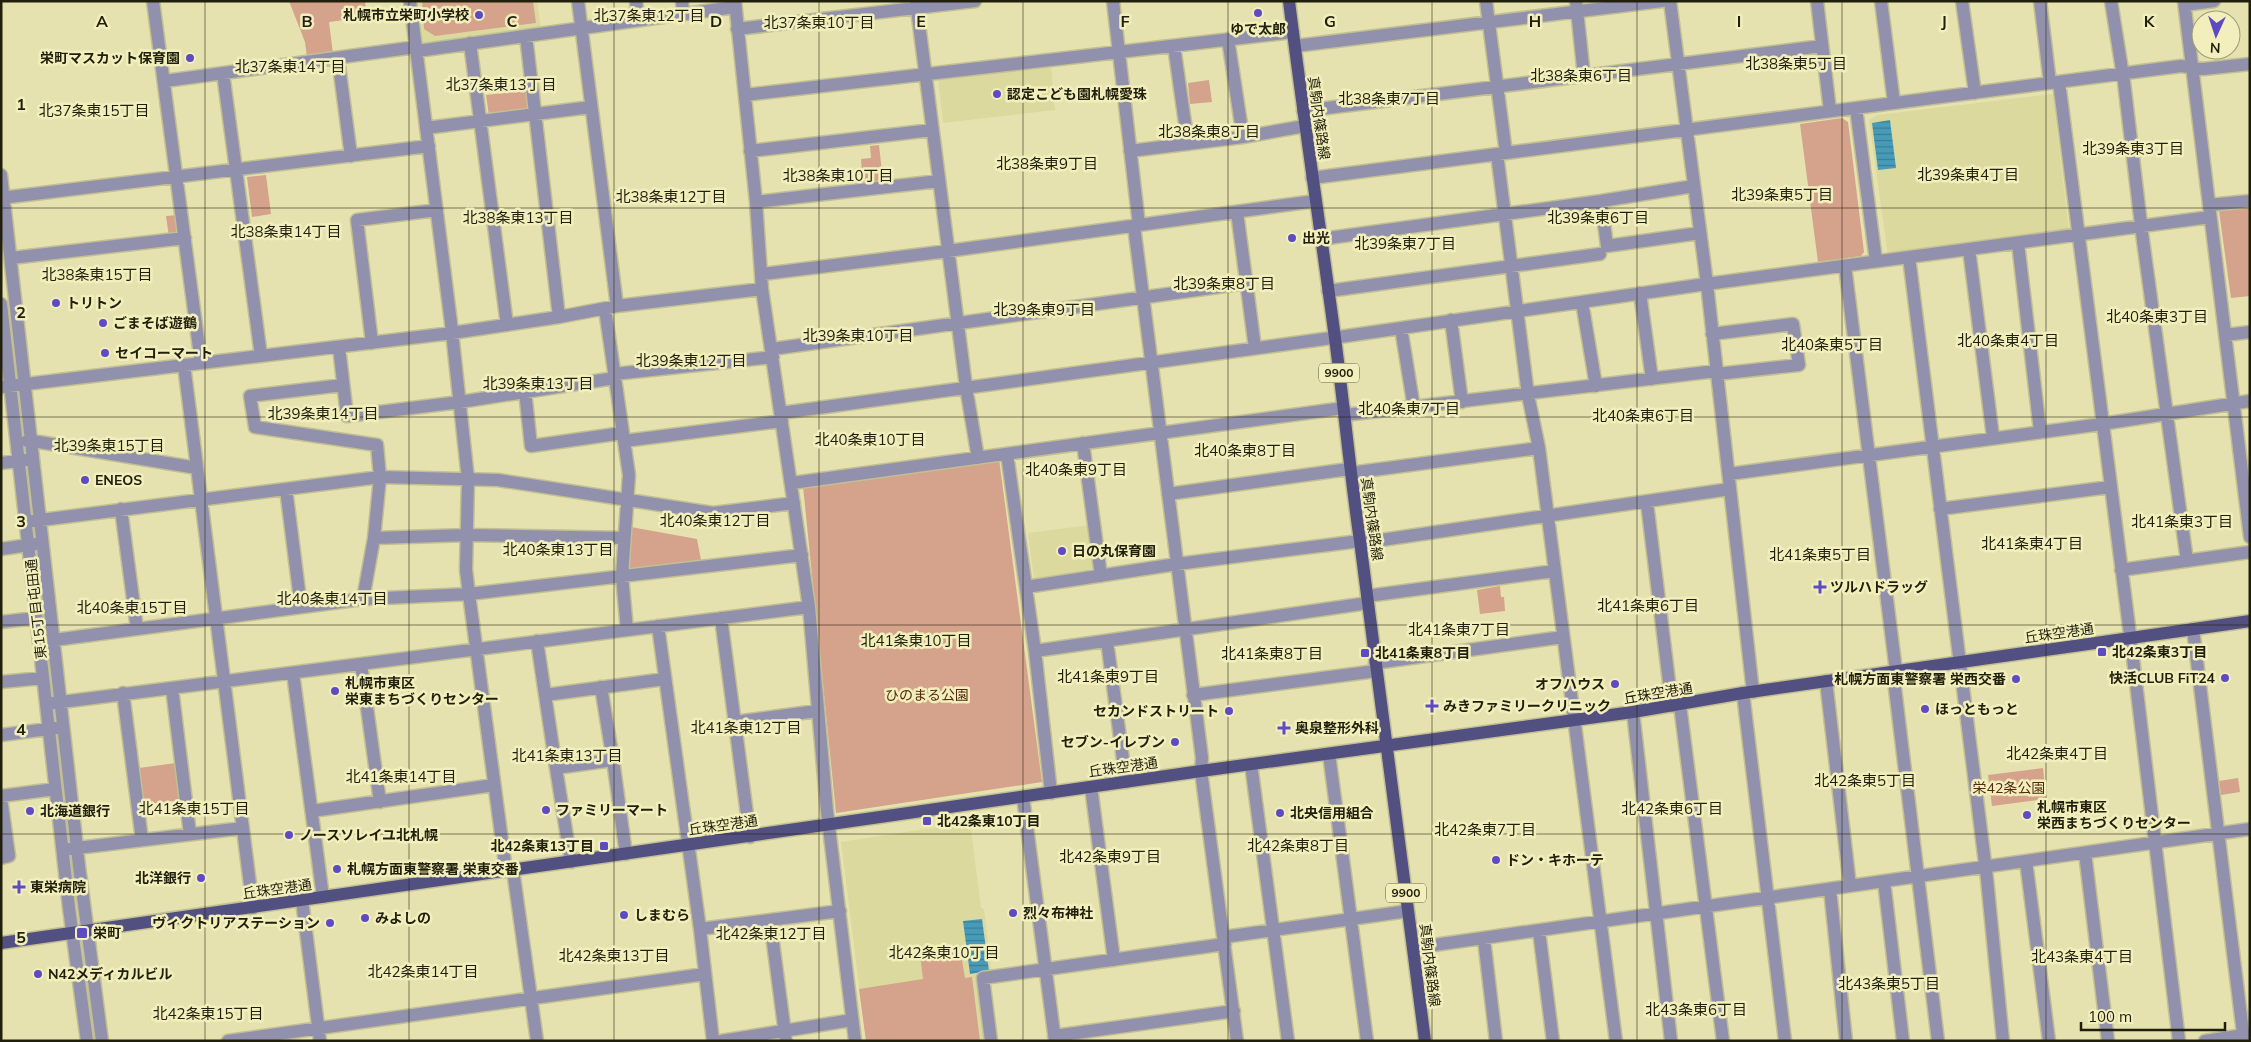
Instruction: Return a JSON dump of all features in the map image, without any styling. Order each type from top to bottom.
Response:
[{"type":"main road","name":"真駒内篠路線","points":[[1289,1],[1335,337],[1385,746],[1425,1041]]},
{"type":"main road","name":"丘珠空港通","points":[[1,943],[828,826],[1201,770],[1676,706],[1748,692],[2250,621]]},
{"type":"street","points":[[153,1],[201,363]]},
{"type":"street","points":[[410,1],[452,333],[468,479],[466,570],[494,785],[510,871],[537,1041]]},
{"type":"street","points":[[578,1],[591,107],[611,308],[614,376],[629,475],[622,576],[627,630]]},
{"type":"street","points":[[636,1],[638,20]]},
{"type":"street","points":[[737,29],[916,5],[975,1]]},
{"type":"street","points":[[1113,1],[1130,151],[1143,297],[1202,758],[1201,770],[1237,1041]]},
{"type":"street","points":[[1486,1],[1498,86],[1505,213],[1517,310],[1528,395],[1539,448],[1616,1041]]},
{"type":"street","points":[[1295,46],[1488,22],[1577,6],[1662,1]]},
{"type":"street","points":[[1670,1],[1707,284],[1729,474],[1768,898],[1785,1041]]},
{"type":"street","points":[[1817,1],[1830,111]]},
{"type":"street","points":[[1881,1],[1894,103]]},
{"type":"street","points":[[1962,1],[1975,93]]},
{"type":"street","points":[[2040,1],[2078,235],[2178,1041]]},
{"type":"street","points":[[2111,1],[2187,560]]},
{"type":"street","points":[[2214,1],[2185,3],[2250,537]]},
{"type":"street","points":[[164,81],[526,36],[638,20],[682,8],[735,4],[763,274],[762,289],[773,353],[809,607],[828,826],[855,1041]]},
{"type":"street","points":[[916,5],[966,387],[978,458]]},
{"type":"street","points":[[1577,6],[1584,76]]},
{"type":"street","points":[[745,95],[1293,32]]},
{"type":"street","points":[[526,36],[559,318]]},
{"type":"street","points":[[1228,39],[1243,137]]},
{"type":"street","points":[[470,43],[507,325]]},
{"type":"street","points":[[1174,46],[1188,144]]},
{"type":"street","points":[[1303,111],[1822,46]]},
{"type":"street","points":[[338,58],[350,156]]},
{"type":"street","points":[[1312,178],[2181,66],[2203,69],[2250,64]]},
{"type":"street","points":[[223,73],[261,356]]},
{"type":"street","points":[[426,128],[591,107]]},
{"type":"street","points":[[1856,108],[1876,262]]},
{"type":"street","points":[[1130,151],[1243,137],[1305,126]]},
{"type":"street","points":[[750,151],[932,130]]},
{"type":"street","points":[[3,198],[429,146]]},
{"type":"street","name":"東15丁目屯田通","points":[[1,174],[33,441],[77,848],[102,1041]]},
{"type":"street","points":[[756,202],[939,182]]},
{"type":"street","points":[[1321,239],[1601,201],[1694,186]]},
{"type":"street","points":[[763,274],[1315,201]]},
{"type":"street","points":[[1601,201],[1607,246],[1700,233]]},
{"type":"street","points":[[525,391],[531,446],[623,437],[782,417],[966,387],[1402,328],[1517,310],[2142,227],[2250,201]]},
{"type":"street","points":[[372,343],[357,220],[437,210]]},
{"type":"street","points":[[1237,212],[1255,348]]},
{"type":"street","points":[[11,258],[185,238]]},
{"type":"street","points":[[2018,243],[2040,431]]},
{"type":"street","points":[[1969,249],[1993,437]]},
{"type":"street","points":[[1328,291],[1600,254]]},
{"type":"street","points":[[1909,257],[1960,662],[2003,1041]]},
{"type":"street","points":[[1845,266],[1938,1041]]},
{"type":"street","points":[[339,347],[347,416],[460,402],[958,322],[1246,283]]},
{"type":"street","points":[[6,387],[452,333],[559,318],[611,308],[762,289]]},
{"type":"street","points":[[1640,293],[1652,379]]},
{"type":"street","points":[[1582,302],[1596,386]]},
{"type":"street","points":[[2,311],[18,315]]},
{"type":"street","name":"東15丁目屯田通","points":[[2,311],[6,387],[17,442],[62,849],[86,1041]]},
{"type":"street","points":[[1451,320],[1462,402]]},
{"type":"street","points":[[792,483],[1160,433],[1344,412],[1414,408],[1652,379],[1799,365],[1793,324],[1712,334]]},
{"type":"street","points":[[1402,328],[1414,408]]},
{"type":"street","points":[[2225,335],[2250,332]]},
{"type":"street","points":[[184,365],[253,908]]},
{"type":"street","points":[[343,385],[250,396],[254,427],[377,445],[380,477],[374,538],[363,599]]},
{"type":"street","points":[[1729,474],[1993,437],[2102,424],[2233,402],[2250,401]]},
{"type":"street","points":[[17,442],[33,441],[197,468]]},
{"type":"street","points":[[1083,443],[1100,576]]},
{"type":"street","points":[[1168,494],[1539,448]]},
{"type":"street","points":[[1007,454],[1035,652],[1050,793]]},
{"type":"street","points":[[1,463],[35,459]]},
{"type":"street","points":[[25,522],[380,477],[498,480],[713,513],[794,503]]},
{"type":"street","points":[[1940,509],[2110,487]]},
{"type":"street","points":[[286,489],[301,607]]},
{"type":"street","points":[[1026,587],[1177,564],[1360,542],[1730,489]]},
{"type":"street","points":[[1647,502],[1706,907],[1723,1041]]},
{"type":"street","points":[[122,509],[137,629]]},
{"type":"street","points":[[374,538],[468,535],[624,538]]},
{"type":"street","points":[[1,549],[44,543]]},
{"type":"street","points":[[2121,570],[2250,552]]},
{"type":"street","points":[[54,640],[363,599],[469,594],[802,555]]},
{"type":"street","points":[[1035,652],[1554,571]]},
{"type":"street","points":[[46,704],[809,607]]},
{"type":"street","points":[[1,622],[36,618]]},
{"type":"street","points":[[721,618],[750,837]]},
{"type":"street","points":[[658,626],[700,929],[713,1041]]},
{"type":"street","points":[[2193,629],[2218,834],[2246,1037],[2204,1041]]},
{"type":"street","points":[[1193,695],[1563,637]]},
{"type":"street","points":[[537,641],[571,862]]},
{"type":"street","points":[[1107,641],[1126,782]]},
{"type":"street","points":[[361,664],[380,802]]},
{"type":"street","points":[[294,673],[323,897]]},
{"type":"street","points":[[1,682],[43,678]]},
{"type":"street","points":[[545,695],[665,679]]},
{"type":"street","points":[[1826,681],[1850,886]]},
{"type":"street","points":[[601,687],[626,854]]},
{"type":"street","points":[[172,688],[190,834]]},
{"type":"street","points":[[123,693],[142,840]]},
{"type":"street","points":[[735,722],[817,711]]},
{"type":"street","points":[[1633,712],[1671,1041]]},
{"type":"street","points":[[1,735],[64,727]]},
{"type":"street","points":[[1329,754],[1367,1041]]},
{"type":"street","points":[[556,768],[613,760]]},
{"type":"street","points":[[1251,764],[1288,1041]]},
{"type":"street","points":[[312,811],[494,785]]},
{"type":"street","points":[[1091,787],[1114,960]]},
{"type":"street","points":[[1,858],[9,856],[1,797],[56,789]]},
{"type":"street","points":[[1023,797],[1054,1038],[1234,1011]]},
{"type":"street","points":[[62,849],[242,828]]},
{"type":"street","points":[[1413,948],[2250,829]]},
{"type":"street","points":[[2086,852],[2108,1041]]},
{"type":"street","points":[[2026,861],[2049,1041]]},
{"type":"street","points":[[1884,881],[1903,1041]]},
{"type":"street","points":[[1830,889],[1846,1041]]},
{"type":"street","points":[[302,900],[319,1035]]},
{"type":"street","points":[[700,929],[840,911]]},
{"type":"street","points":[[991,1041],[983,978],[1114,960],[1273,930],[1408,911]]},
{"type":"street","points":[[770,920],[785,1036]]},
{"type":"street","points":[[1539,930],[1553,1041]]},
{"type":"street","points":[[1484,939],[1496,1041]]},
{"type":"street","points":[[228,1041],[319,1035],[531,997],[705,974]]},
{"type":"street","points":[[721,1041],[785,1036],[852,1020]]},
{"type":"shaded area","name":"札幌市立栄町小学校","points":[[418,1],[537,1],[541,28],[423,43]]},
{"type":"shaded area","name":"認定こども園札幌愛珠","points":[[1051,65],[1055,110],[943,123],[938,79]]},
{"type":"shaded area","points":[[2053,94],[2069,232],[1888,256],[1869,120],[1877,115]]},
{"type":"shaded area","name":"日の丸保育園","points":[[1090,525],[1095,570],[1034,578],[1028,533]]},
{"type":"shaded area","points":[[970,822],[992,974],[977,977],[985,1041],[866,1041],[841,842]]},
{"type":"green space","points":[[289,1],[365,1],[367,17],[329,22],[333,54],[307,57],[305,42]]},
{"type":"green space","name":"札幌市立栄町小学校","points":[[422,1],[533,1],[536,23],[435,36],[424,29]]},
{"type":"green space","points":[[1209,80],[1212,102],[1190,104],[1188,83]]},
{"type":"green space","points":[[528,90],[530,110],[489,116],[486,95]]},
{"type":"green space","points":[[1842,118],[1848,122],[1864,252],[1861,256],[1818,262],[1800,124]]},
{"type":"green space","points":[[879,145],[883,182],[863,185],[861,159],[871,158],[870,146]]},
{"type":"green space","points":[[266,175],[271,214],[252,217],[247,177]]},
{"type":"green space","points":[[2250,208],[2250,296],[2231,298],[2219,211]]},
{"type":"green space","points":[[178,215],[180,236],[169,237],[166,216]]},
{"type":"green space","name":"ひのまる公園","points":[[999,459],[1042,782],[836,813],[803,486]]},
{"type":"green space","points":[[631,527],[697,539],[701,560],[630,569],[627,566]]},
{"type":"green space","points":[[1500,586],[1501,597],[1504,597],[1505,611],[1480,614],[1477,590]]},
{"type":"green space","points":[[176,763],[181,800],[143,805],[139,768]]},
{"type":"green space","name":"栄42条公園","points":[[2043,768],[2046,799],[1992,806],[1988,775]]},
{"type":"green space","points":[[2238,778],[2240,792],[2221,795],[2219,781]]},
{"type":"green space","points":[[960,948],[965,978],[972,977],[980,1041],[866,1041],[859,989],[923,979],[920,955]]},
{"type":"water","points":[[1890,120],[1896,168],[1878,170],[1872,123]]},
{"type":"water","points":[[982,919],[989,971],[970,974],[963,921]]},
{"type":"place","name":"ゆで太郎","points":[[1258,13]]},
{"type":"place","name":"札幌市立栄町小学校","points":[[479,15]]},
{"type":"place","name":"栄町マスカット保育園","points":[[190,58]]},
{"type":"place","name":"認定こども園札幌愛珠","points":[[997,94]]},
{"type":"place","name":"出光","points":[[1292,238]]},
{"type":"place","name":"トリトン","points":[[56,303]]},
{"type":"place","name":"ごまそば遊鶴","points":[[103,323]]},
{"type":"place","name":"セイコーマート","points":[[105,353]]},
{"type":"place","name":"ENEOS","points":[[85,480]]},
{"type":"place","name":"日の丸保育園","points":[[1062,551]]},
{"type":"place","name":"ツルハドラッグ","points":[[1820,587]]},
{"type":"place","name":"北42条東3丁目","points":[[2102,652]]},
{"type":"place","name":"北41条東8丁目","points":[[1365,653]]},
{"type":"place","name":"快活CLUB FiT24","points":[[2225,678]]},
{"type":"place","name":"札幌方面東警察署 栄西交番","points":[[2016,679]]},
{"type":"place","name":"オフハウス","points":[[1615,684]]},
{"type":"place","name":"札幌市東区 栄東まちづくりセンター","points":[[335,691]]},
{"type":"place","name":"みきファミリークリニック","points":[[1432,706]]},
{"type":"place","name":"ほっともっと","points":[[1925,709]]},
{"type":"place","name":"セカンドストリート","points":[[1229,711]]},
{"type":"place","name":"奥泉整形外科","points":[[1284,728]]},
{"type":"place","name":"セブン-イレブン","points":[[1175,742]]},
{"type":"place","name":"ファミリーマート","points":[[546,810]]},
{"type":"place","name":"北海道銀行","points":[[30,811]]},
{"type":"place","name":"北央信用組合","points":[[1280,813]]},
{"type":"place","name":"札幌市東区 栄西まちづくりセンター","points":[[2027,815]]},
{"type":"place","name":"北42条東10丁目","points":[[927,821]]},
{"type":"place","name":"ノースソレイユ北札幌","points":[[289,835]]},
{"type":"place","name":"北42条東13丁目","points":[[604,846]]},
{"type":"place","name":"ドン・キホーテ","points":[[1496,860]]},
{"type":"place","name":"札幌方面東警察署 栄東交番","points":[[337,869]]},
{"type":"place","name":"北洋銀行","points":[[201,878]]},
{"type":"place","name":"東栄病院","points":[[19,887]]},
{"type":"place","name":"烈々布神社","points":[[1013,913]]},
{"type":"place","name":"しまむら","points":[[624,915]]},
{"type":"place","name":"みよしの","points":[[365,918]]},
{"type":"place","name":"ヴィクトリアステーション","points":[[330,923]]},
{"type":"place","name":"栄町","points":[[82,933]]},
{"type":"place","name":"N42メディカルビル","points":[[38,974]]},
{"type":"district","name":"北37条東12丁目","points":[[649,16]]},
{"type":"district","name":"北37条東10丁目","points":[[819,23]]},
{"type":"district","name":"北38条東5丁目","points":[[1796,64]]},
{"type":"district","name":"北37条東14丁目","points":[[290,67]]},
{"type":"district","name":"北38条東6丁目","points":[[1581,76]]},
{"type":"district","name":"北37条東13丁目","points":[[501,85]]},
{"type":"district","name":"北38条東7丁目","points":[[1389,99]]},
{"type":"district","name":"北37条東15丁目","points":[[94,111]]},
{"type":"district","name":"北38条東8丁目","points":[[1209,132]]},
{"type":"district","name":"北39条東3丁目","points":[[2133,149]]},
{"type":"district","name":"北38条東9丁目","points":[[1047,164]]},
{"type":"district","name":"北39条東4丁目","points":[[1968,175]]},
{"type":"district","name":"北38条東10丁目","points":[[838,176]]},
{"type":"district","name":"北39条東5丁目","points":[[1782,195]]},
{"type":"district","name":"北38条東12丁目","points":[[671,197]]},
{"type":"district","name":"北38条東13丁目","points":[[518,218]]},
{"type":"district","name":"北39条東6丁目","points":[[1598,218]]},
{"type":"district","name":"北38条東14丁目","points":[[286,232]]},
{"type":"district","name":"北39条東7丁目","points":[[1405,244]]},
{"type":"district","name":"北38条東15丁目","points":[[97,275]]},
{"type":"district","name":"北39条東8丁目","points":[[1224,284]]},
{"type":"district","name":"北39条東9丁目","points":[[1044,310]]},
{"type":"district","name":"北40条東3丁目","points":[[2157,317]]},
{"type":"district","name":"北39条東10丁目","points":[[858,336]]},
{"type":"district","name":"北40条東4丁目","points":[[2008,341]]},
{"type":"district","name":"北40条東5丁目","points":[[1832,345]]},
{"type":"district","name":"北39条東12丁目","points":[[691,361]]},
{"type":"district","name":"北39条東13丁目","points":[[538,384]]},
{"type":"district","name":"北40条東7丁目","points":[[1409,409]]},
{"type":"district","name":"北39条東14丁目","points":[[323,414]]},
{"type":"district","name":"北40条東6丁目","points":[[1643,416]]},
{"type":"district","name":"北40条東10丁目","points":[[870,440]]},
{"type":"district","name":"北39条東15丁目","points":[[109,446]]},
{"type":"district","name":"北40条東8丁目","points":[[1245,451]]},
{"type":"district","name":"北40条東9丁目","points":[[1076,470]]},
{"type":"district","name":"北40条東12丁目","points":[[715,521]]},
{"type":"district","name":"北41条東3丁目","points":[[2182,522]]},
{"type":"district","name":"北41条東4丁目","points":[[2032,544]]},
{"type":"district","name":"北40条東13丁目","points":[[558,550]]},
{"type":"district","name":"北41条東5丁目","points":[[1820,555]]},
{"type":"district","name":"北40条東14丁目","points":[[332,599]]},
{"type":"district","name":"北41条東6丁目","points":[[1648,606]]},
{"type":"district","name":"北40条東15丁目","points":[[132,608]]},
{"type":"district","name":"北41条東7丁目","points":[[1459,630]]},
{"type":"district","name":"北41条東10丁目","points":[[916,641]]},
{"type":"district","name":"北41条東8丁目","points":[[1272,654]]},
{"type":"district","name":"北41条東9丁目","points":[[1108,677]]},
{"type":"district","name":"北41条東12丁目","points":[[746,728]]},
{"type":"district","name":"北42条東4丁目","points":[[2057,754]]},
{"type":"district","name":"北41条東13丁目","points":[[567,756]]},
{"type":"district","name":"北41条東14丁目","points":[[401,777]]},
{"type":"district","name":"北42条東5丁目","points":[[1865,781]]},
{"type":"district","name":"北41条東15丁目","points":[[194,809]]},
{"type":"district","name":"北42条東6丁目","points":[[1672,809]]},
{"type":"district","name":"北42条東7丁目","points":[[1485,830]]},
{"type":"district","name":"北42条東8丁目","points":[[1298,846]]},
{"type":"district","name":"北42条東9丁目","points":[[1110,857]]},
{"type":"district","name":"北42条東12丁目","points":[[771,934]]},
{"type":"district","name":"北42条東10丁目","points":[[944,953]]},
{"type":"district","name":"北42条東13丁目","points":[[614,956]]},
{"type":"district","name":"北43条東4丁目","points":[[2082,957]]},
{"type":"district","name":"北42条東14丁目","points":[[423,972]]},
{"type":"district","name":"北43条東5丁目","points":[[1889,984]]},
{"type":"district","name":"北43条東6丁目","points":[[1696,1010]]},
{"type":"district","name":"北42条東15丁目","points":[[208,1014]]}]
